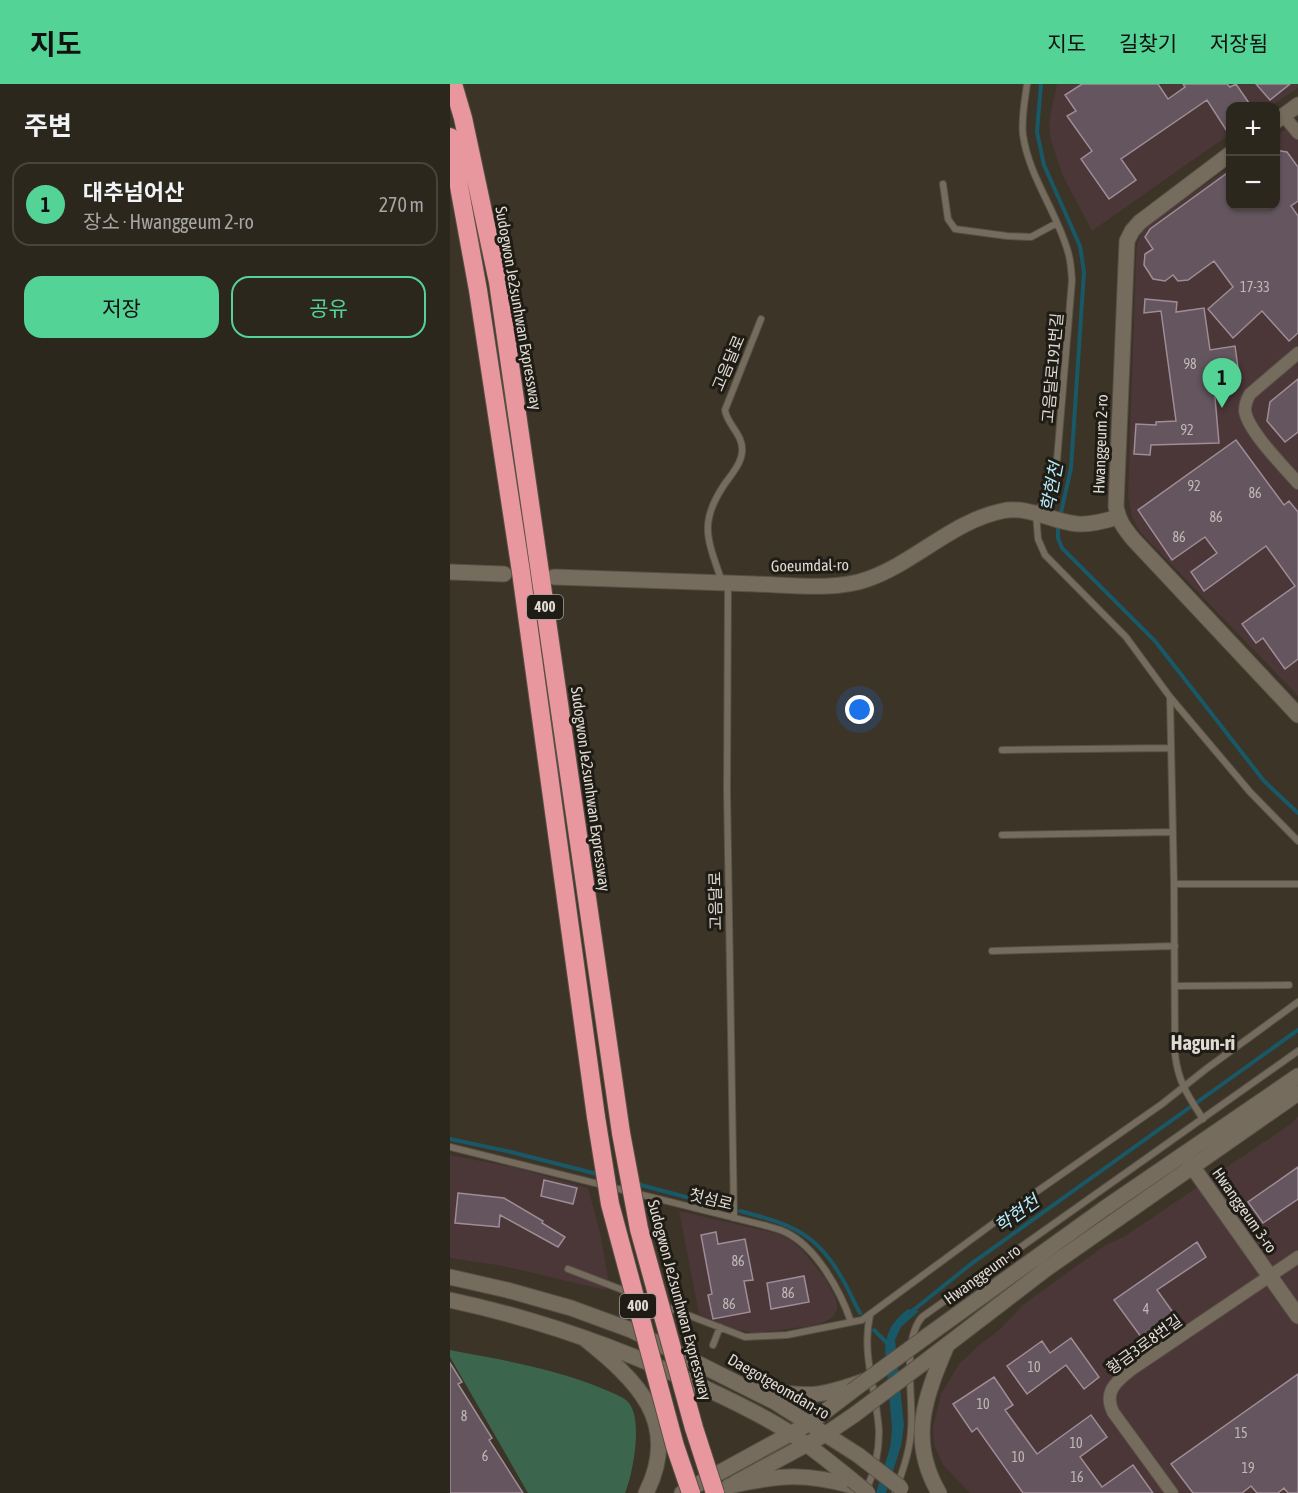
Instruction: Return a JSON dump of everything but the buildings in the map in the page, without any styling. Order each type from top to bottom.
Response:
[{"type":"highway","name":"Sudogwon Je2sunhwan Expressway","points":[[453,84],[463,118],[498,282],[621,1132],[639,1229],[694,1428],[720,1491]]},
{"type":"highway","name":"400","points":[[450,137],[478,290],[522,572],[596,1117],[610,1204],[675,1446],[690,1493]]},
{"type":"street","points":[[1280,117],[1298,105]]},
{"type":"street","points":[[1280,119],[1298,133]]},
{"type":"street","name":"Hwanggeum 2-ro","points":[[1118,517],[1115,495],[1127,241],[1140,222],[1227,156]]},
{"type":"street","points":[[1298,353],[1250,394],[1245,409],[1251,428],[1298,483]]},
{"type":"street","name":"Goeumdal-ro","points":[[554,577],[788,585],[853,583],[882,573],[988,514],[1009,509],[1069,523],[1090,524],[1118,517]]},
{"type":"street","points":[[1118,517],[1124,528],[1151,559],[1298,715]]},
{"type":"street","points":[[450,572],[504,574]]},
{"type":"street","name":"Hwanggeum-ro","points":[[720,1491],[826,1434],[854,1415],[1298,1076]]},
{"type":"street","name":"Hwanggeum-ro","points":[[682,1493],[810,1423],[848,1390],[867,1380],[1105,1208],[1298,1093]]},
{"type":"street","name":"Hwanggeum 3-ro","points":[[1188,1160],[1298,1316]]},
{"type":"street","points":[[1270,1277],[1298,1257]]},
{"type":"street","name":"Daegotgeomdan-ro","points":[[450,1277],[571,1308],[631,1329],[744,1386],[810,1423],[858,1455],[901,1491]]},
{"type":"street","name":"황금3로8번길","points":[[1172,1493],[1113,1412],[1108,1397],[1111,1389],[1132,1369],[1270,1277]]},
{"type":"street","points":[[450,1300],[529,1319],[580,1335],[669,1371],[756,1413],[792,1434],[859,1488]]},
{"type":"street","points":[[580,1335],[625,1373],[641,1392],[653,1414],[659,1443],[658,1456],[655,1472],[646,1493]]},
{"type":"street","points":[[939,1493],[925,1460],[922,1424],[931,1383],[948,1343]]},
{"type":"street","points":[[744,1386],[800,1396],[848,1390]]},
{"type":"street","points":[[720,1491],[785,1476],[823,1479],[859,1488]]},
{"type":"lane","name":"고음달로191번길","points":[[1028,84],[1023,113],[1023,135],[1038,182],[1069,254],[1072,280],[1055,484],[1041,515]]},
{"type":"lane","points":[[943,184],[948,219],[955,229],[1031,237],[1057,223]]},
{"type":"lane","name":"고음달로","points":[[734,1218],[725,583],[711,549],[708,522],[714,501],[740,459],[742,450],[740,439],[729,423],[724,410],[761,320]]},
{"type":"lane","points":[[1041,515],[1038,539],[1045,555],[1126,637],[1170,697],[1250,792],[1298,841]]},
{"type":"lane","points":[[1170,697],[1176,1054],[1178,1075],[1184,1090],[1201,1116]]},
{"type":"lane","points":[[1002,750],[1171,748]]},
{"type":"lane","points":[[1002,835],[1172,832]]},
{"type":"lane","points":[[1174,884],[1298,884]]},
{"type":"lane","points":[[992,951],[1174,946]]},
{"type":"lane","points":[[1176,987],[1289,985]]},
{"type":"lane","points":[[568,1269],[734,1334],[758,1337],[787,1335],[851,1323],[870,1315],[937,1264],[1184,1090],[1298,1002]]},
{"type":"lane","points":[[901,1491],[911,1430],[911,1341],[916,1324],[934,1307],[1201,1116],[1298,1051]]},
{"type":"lane","name":"첫섬로","points":[[450,1147],[786,1232],[798,1241],[826,1271],[841,1294],[851,1323]]},
{"type":"lane","points":[[859,1488],[877,1457],[879,1432],[866,1345],[870,1315]]},
{"type":"lane","points":[[712,1345],[720,1327]]},
{"type":"lane","points":[[687,1406],[689,1432],[694,1442],[712,1458]]},
{"type":"shaded area","points":[[1057,84],[1298,84],[1298,88],[1277,102],[1226,102],[1226,137],[1092,231],[1063,176],[1051,141],[1049,125]]},
{"type":"shaded area","points":[[1298,120],[1298,696],[1141,533],[1132,517],[1128,496],[1137,243],[1145,227],[1226,170],[1226,210],[1280,210],[1280,133]]},
{"type":"shaded area","points":[[1298,1116],[1298,1493],[970,1493],[943,1465],[934,1445],[933,1427],[941,1394],[959,1364],[999,1330],[1024,1304],[1104,1246],[1125,1236],[1292,1123]]},
{"type":"shaded area","points":[[450,1155],[513,1167],[588,1188],[600,1232],[608,1277],[605,1290],[503,1266],[450,1258]]},
{"type":"shaded area","points":[[679,1211],[779,1234],[792,1241],[825,1278],[837,1302],[837,1310],[833,1317],[810,1326],[758,1333],[734,1329],[699,1314]]},
{"type":"green space","points":[[450,1350],[527,1365],[564,1375],[616,1394],[629,1403],[633,1411],[636,1434],[631,1473],[625,1493],[528,1493],[450,1357]]},
{"type":"water","points":[[908,1309],[919,1311],[901,1327],[895,1340],[904,1425],[901,1446],[886,1493],[876,1493],[890,1448],[892,1429],[886,1342],[892,1326]]},
{"type":"waterway","name":"학현천","points":[[1041,84],[1037,132],[1044,165],[1080,246],[1084,272],[1071,468],[1060,517]]},
{"type":"waterway","name":"학현천","points":[[1058,524],[1058,538],[1062,548],[1155,641],[1264,781],[1298,813]]},
{"type":"waterway","name":"학현천","points":[[911,1312],[971,1264],[1298,1030]]},
{"type":"waterway","points":[[450,1139],[601,1175]]},
{"type":"waterway","points":[[637,1184],[727,1208]]},
{"type":"waterway","points":[[740,1211],[785,1225],[810,1239],[830,1260],[846,1284],[860,1313]]},
{"type":"waterway","points":[[874,1330],[888,1344]]},
{"type":"place","name":"대추넘어산","points":[[1222,408]]},
{"type":"district","name":"Hagun-ri","points":[[1203,1043]]}]
